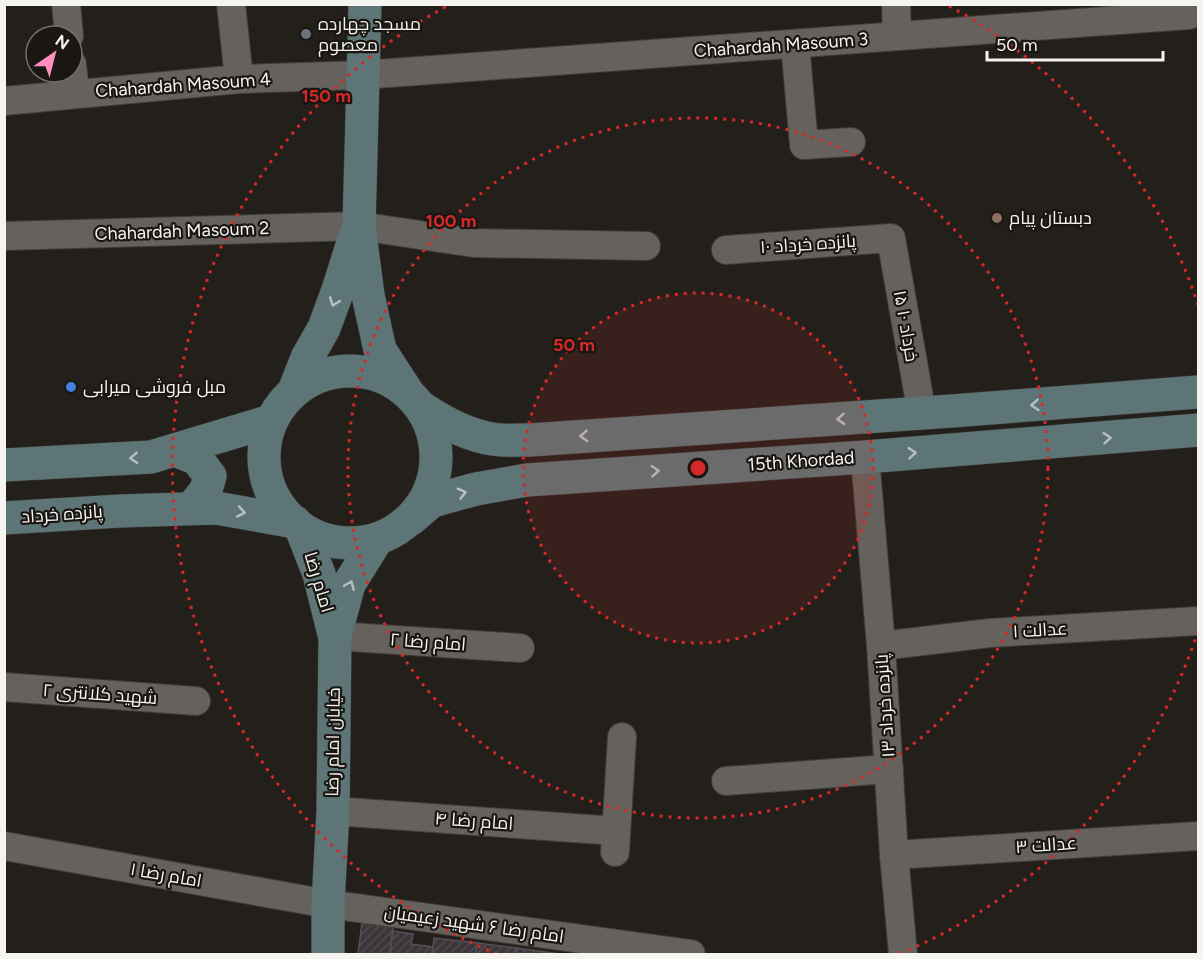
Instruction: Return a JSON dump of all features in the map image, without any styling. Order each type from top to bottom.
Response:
[{"type":"main road","points":[[365,4],[359,226],[369,303],[380,350],[414,399],[434,436],[436,465],[428,494],[411,519],[395,531],[377,539],[351,543],[325,539],[298,525],[279,507],[267,480],[264,450],[271,421],[281,404],[294,391],[314,378],[338,371],[362,371],[385,378],[414,399],[436,418],[468,434],[493,440],[530,440],[922,414],[1198,392]]},
{"type":"main road","points":[[294,391],[327,318],[359,226]]},
{"type":"main road","points":[[4,465],[151,457],[271,421]]},
{"type":"main road","name":"15th Khordad","points":[[411,519],[432,501],[476,489],[527,480],[865,457],[1198,430]]},
{"type":"main road","points":[[1146,435],[1198,445]]},
{"type":"main road","points":[[175,450],[197,459],[210,476],[206,490],[192,508]]},
{"type":"main road","name":"پانزده خرداد","points":[[4,518],[216,508],[298,525]]},
{"type":"main road","name":"امام رضا","points":[[298,525],[319,574],[335,636]]},
{"type":"main road","name":"خیابان امام رضا","points":[[328,954],[333,811],[335,636],[349,584],[377,539]]},
{"type":"street","points":[[66,4],[68,24]]},
{"type":"street","points":[[231,4],[239,79]]},
{"type":"street","points":[[896,4],[897,36]]},
{"type":"street","name":"Chahardah Masoum 3","points":[[362,75],[1189,15],[1190,4]]},
{"type":"street","points":[[795,44],[804,145],[851,142]]},
{"type":"street","name":"Chahardah Masoum 4","points":[[4,101],[239,79],[362,75]]},
{"type":"street","points":[[74,84],[75,93]]},
{"type":"street","name":"Chahardah Masoum 2","points":[[4,236],[359,226],[474,243],[646,246]]},
{"type":"street","name":"پانزده خرداد ۱۰","points":[[726,250],[891,238]]},
{"type":"street","name":"۱۵ خرداد ۱۰","points":[[891,238],[922,414]]},
{"type":"street","name":"پانزده خرداد ۱۳","points":[[865,457],[903,954]]},
{"type":"street","name":"عدالت ۱","points":[[881,646],[990,633],[1198,621]]},
{"type":"street","name":"امام رضا ۲","points":[[335,636],[520,648]]},
{"type":"street","name":"شهید کلانتری ۲","points":[[4,687],[196,701]]},
{"type":"street","name":"امام رضا ۴","points":[[333,811],[615,841],[622,736]]},
{"type":"street","points":[[726,781],[889,769]]},
{"type":"street","name":"عدالت ۳","points":[[894,855],[1198,836]]},
{"type":"street","name":"امام رضا ۱","points":[[4,846],[328,904]]},
{"type":"street","name":"امام رضا ۶ شهید زعیمیان","points":[[328,904],[691,954]]},
{"type":"building","points":[[362,923],[393,927],[390,954],[358,954]]},
{"type":"building","points":[[393,931],[413,934],[411,944],[433,947],[432,954],[390,954]]},
{"type":"building","points":[[434,938],[477,943],[476,954],[432,954]]},
{"type":"building","points":[[477,943],[516,948],[515,954],[476,954]]},
{"type":"building","points":[[516,948],[560,954],[515,954]]},
{"type":"place","name":"مسجد چهارده معصوم","points":[[306,34]]},
{"type":"place","name":"دبستان پیام","points":[[997,218]]},
{"type":"place","name":"مبل فروشی میرابی","points":[[71,387]]}]
